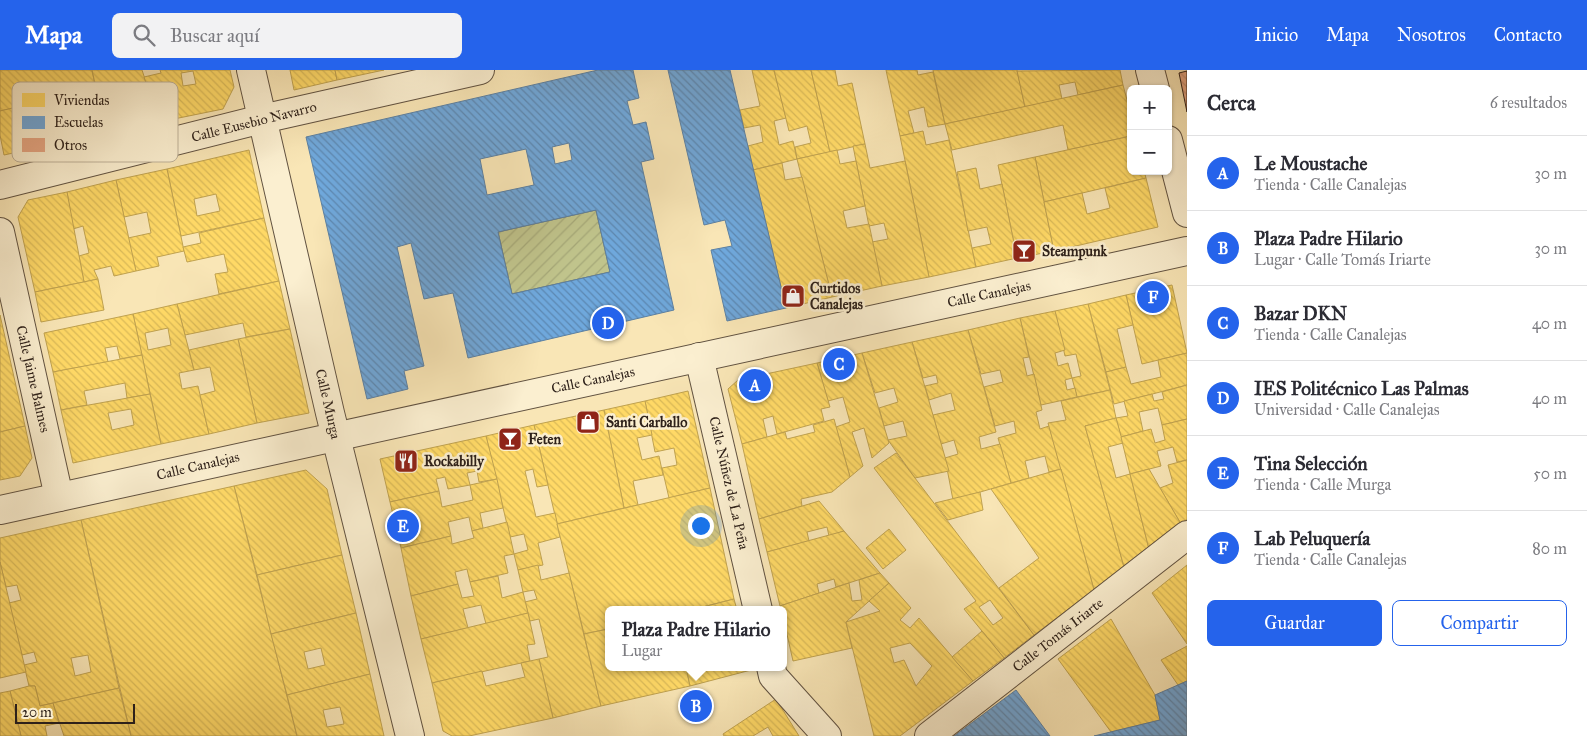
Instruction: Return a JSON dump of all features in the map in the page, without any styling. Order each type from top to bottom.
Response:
[{"type":"street","name":"Calle Murga","points":[[251,70],[336,435],[410,736]]},
{"type":"street","name":"Calle Eusebio Navarro","points":[[178,140],[262,119],[480,70]]},
{"type":"street","points":[[1150,70],[1154,85]]},
{"type":"street","points":[[1172,156],[1187,214]]},
{"type":"street","name":"Calle Eusebio Navarro","points":[[0,185],[91,162]]},
{"type":"street","name":"Calle Jaime Balmes","points":[[0,232],[59,497]]},
{"type":"street","name":"Calle Canalejas","points":[[0,510],[336,435],[1187,251]]},
{"type":"street","name":"Calle Núñez de La Peña","points":[[699,357],[757,606]]},
{"type":"street","name":"Calle Tomás Iriarte","points":[[929,736],[1187,535]]},
{"type":"street","points":[[772,672],[827,736]]},
{"type":"green space","points":[[596,210],[610,272],[512,294],[498,232]]},
{"type":"building: Viviendas","points":[[0,70],[92,70],[94,82],[12,82],[12,108],[0,111]]},
{"type":"building: Viviendas","points":[[92,70],[142,70],[146,82],[95,82]]},
{"type":"building: Viviendas","points":[[160,70],[230,70],[234,87],[223,109],[178,118],[178,82],[146,82],[144,77],[161,73]],"holes":[[[193,71],[196,84],[183,86],[181,73]]]},
{"type":"building: Viviendas","points":[[290,70],[335,70],[337,80],[294,90]]},
{"type":"building: Viviendas","points":[[335,70],[384,70],[337,80]]},
{"type":"building: Viviendas","points":[[752,70],[774,70],[786,118],[774,121],[779,145],[793,141],[797,159],[753,170],[748,146],[763,142],[760,125],[744,128],[740,110],[760,106]]},
{"type":"building: Viviendas","points":[[774,70],[811,70],[830,152],[797,159],[795,147],[811,143],[807,126],[789,131]]},
{"type":"building: Viviendas","points":[[811,70],[835,70],[838,86],[852,83],[865,144],[830,152]]},
{"type":"building: Viviendas","points":[[886,70],[917,70],[918,75],[933,72],[945,124],[928,127],[924,107],[908,111],[914,133],[900,136]]},
{"type":"building: Viviendas","points":[[933,70],[1017,70],[1025,107],[945,124]]},
{"type":"building: Viviendas","points":[[1120,70],[1123,85],[1078,95],[1075,82],[1059,85],[1062,99],[1025,107],[1017,71]]},
{"type":"building: Viviendas","points":[[1123,85],[1127,100],[1127,137],[1068,150],[1063,125],[952,150],[945,124]]},
{"type":"building: Viviendas","points":[[12,108],[12,153],[4,155],[0,135],[0,111]]},
{"type":"building: Viviendas","points":[[923,131],[926,145],[949,140],[976,267],[929,277],[900,136]]},
{"type":"building: Viviendas","points":[[1127,137],[1127,175],[1145,175],[1146,178],[1044,202],[1035,157]]},
{"type":"building: Viviendas","points":[[865,144],[870,168],[905,161],[929,277],[882,286],[872,242],[888,239],[884,223],[869,226],[853,146]]},
{"type":"building: Viviendas","points":[[249,150],[264,218],[181,236],[167,169]],"holes":[[[216,194],[220,211],[197,216],[194,199]]]},
{"type":"building: Viviendas","points":[[837,150],[840,164],[856,161],[865,206],[843,211],[847,228],[869,224],[882,286],[832,297],[797,159]]},
{"type":"building: Viviendas","points":[[1035,157],[1054,251],[1017,258],[998,165]]},
{"type":"building: Viviendas","points":[[782,163],[785,180],[802,177],[832,297],[786,308],[753,170]]},
{"type":"building: Viviendas","points":[[976,168],[980,189],[1002,184],[1017,258],[976,267],[972,248],[991,244],[987,227],[968,231],[957,172]]},
{"type":"building: Viviendas","points":[[167,169],[184,251],[157,257],[159,266],[136,271],[128,238],[151,233],[147,212],[124,217],[116,180]]},
{"type":"building: Viviendas","points":[[1146,178],[1158,227],[1054,251],[1044,202],[1082,193],[1087,214],[1110,208],[1105,188]]},
{"type":"building: Viviendas","points":[[116,180],[136,271],[114,276],[111,266],[94,270],[98,279],[84,282],[79,256],[89,253],[83,226],[73,229],[67,192]]},
{"type":"building: Viviendas","points":[[67,192],[84,282],[35,292],[18,217],[28,200]]},
{"type":"building: Viviendas","points":[[264,218],[279,281],[219,294],[215,274],[228,272],[224,254],[187,262],[183,247],[201,243],[199,233]]},
{"type":"building: Viviendas","points":[[98,279],[104,310],[41,322],[35,292]]},
{"type":"building: Viviendas","points":[[279,281],[290,329],[246,337],[243,323],[185,335],[177,304]]},
{"type":"building: Viviendas","points":[[1172,285],[1187,353],[1142,364],[1126,295]]},
{"type":"building: Viviendas","points":[[1126,295],[1133,325],[1117,329],[1126,367],[1106,372],[1088,304]]},
{"type":"building: Viviendas","points":[[177,304],[194,370],[179,373],[182,389],[198,386],[209,434],[161,444],[133,314]],"holes":[[[168,328],[171,345],[148,350],[145,333]]]},
{"type":"building: Viviendas","points":[[1088,304],[1110,390],[1077,397],[1072,378],[1081,376],[1076,354],[1065,356],[1055,311]]},
{"type":"building: Viviendas","points":[[1055,311],[1065,350],[1055,353],[1058,366],[1068,363],[1072,378],[1065,380],[1067,390],[1075,388],[1077,397],[1041,405],[1020,318]]},
{"type":"building: Viviendas","points":[[133,314],[142,355],[120,359],[117,346],[105,348],[108,362],[53,372],[44,333]]},
{"type":"building: Viviendas","points":[[0,315],[25,426],[0,432]]},
{"type":"building: Viviendas","points":[[1020,318],[1029,357],[1023,358],[1027,376],[1034,374],[1042,410],[1036,412],[1040,429],[1049,426],[1061,469],[1049,472],[1045,456],[1025,461],[1029,478],[1011,483],[998,438],[1016,433],[1014,421],[995,426],[984,387],[1003,382],[1000,370],[981,374],[968,330]]},
{"type":"building: Viviendas","points":[[290,329],[309,413],[257,423],[238,339]]},
{"type":"building: Viviendas","points":[[968,330],[996,432],[979,437],[981,449],[1000,444],[1011,483],[953,500],[945,458],[958,454],[954,440],[941,444],[933,415],[955,410],[951,393],[929,400],[925,386],[938,383],[936,375],[923,378],[912,342]]},
{"type":"building: Viviendas","points":[[238,339],[257,423],[209,434],[200,395],[215,391],[210,367],[194,370],[189,350]]},
{"type":"building: Viviendas","points":[[912,342],[949,471],[915,478],[888,440],[907,436],[903,421],[884,426],[879,408],[898,402],[894,388],[875,393],[862,353]]},
{"type":"building: Viviendas","points":[[862,353],[889,443],[872,458],[864,428],[852,432],[863,466],[850,477],[836,427],[850,422],[843,397],[828,401],[817,363]]},
{"type":"building: Viviendas","points":[[1187,353],[1187,385],[1114,404],[1106,372],[1126,367],[1131,384],[1161,377],[1158,360]]},
{"type":"building: Viviendas","points":[[142,355],[150,394],[127,398],[125,383],[84,391],[87,405],[61,410],[53,372]]},
{"type":"building: Viviendas","points":[[817,363],[830,407],[821,409],[824,421],[777,434],[773,416],[763,419],[767,437],[742,444],[728,389],[738,380]]},
{"type":"building: Viviendas","points":[[1187,385],[1187,419],[1162,425],[1158,408],[1139,412],[1143,431],[1121,437],[1116,418],[1128,416],[1124,401],[1152,394],[1154,401],[1164,399],[1162,392]]},
{"type":"building: Viviendas","points":[[1110,390],[1116,418],[1085,426],[1124,567],[1094,590],[1048,423],[1066,420],[1061,401]]},
{"type":"building: Viviendas","points":[[688,391],[710,488],[669,498],[662,468],[677,465],[674,448],[655,452],[645,401]]},
{"type":"building: Viviendas","points":[[150,394],[161,444],[73,463],[61,410]],"holes":[[[131,409],[134,425],[112,430],[108,413]]]},
{"type":"building: Viviendas","points":[[645,401],[652,435],[637,438],[642,460],[659,456],[663,475],[633,481],[638,505],[624,508],[604,410]]},
{"type":"building: Viviendas","points":[[604,410],[624,508],[557,524],[534,425]]},
{"type":"building: Viviendas","points":[[1116,418],[1123,443],[1108,447],[1116,478],[1130,474],[1149,549],[1124,567],[1085,426]]},
{"type":"building: Viviendas","points":[[834,419],[850,477],[832,492],[801,499],[802,506],[759,519],[742,444],[785,432],[787,439],[815,432],[813,425]]},
{"type":"building: Viviendas","points":[[1187,419],[1187,460],[1177,462],[1173,447],[1157,451],[1161,466],[1130,474],[1121,437],[1151,429],[1155,443],[1165,440],[1162,425]]},
{"type":"building: Viviendas","points":[[534,425],[548,485],[537,487],[533,469],[525,471],[536,517],[555,513],[560,537],[538,543],[543,565],[518,570],[514,554],[528,550],[524,534],[510,537],[486,436]]},
{"type":"building: Viviendas","points":[[25,426],[32,458],[20,476],[0,480],[0,432]]},
{"type":"building: Viviendas","points":[[486,436],[497,479],[479,482],[477,471],[467,473],[470,485],[448,489],[445,477],[436,479],[439,491],[390,502],[380,459]]},
{"type":"building: Viviendas","points":[[896,453],[1034,635],[1004,658],[964,609],[976,601],[874,468]],"holes":[[[990,600],[1003,618],[993,625],[979,607]]]},
{"type":"building: Viviendas","points":[[1187,460],[1187,519],[1181,524],[1160,488],[1173,483],[1168,465]]},
{"type":"building: Viviendas","points":[[1061,469],[1094,590],[1034,635],[999,588],[1039,558],[991,489]]},
{"type":"building: Viviendas","points":[[1149,469],[1181,524],[1149,549],[1130,474]]},
{"type":"building: Viviendas","points":[[306,470],[327,489],[342,555],[257,575],[234,486]]},
{"type":"building: Viviendas","points":[[497,479],[503,508],[480,513],[483,528],[472,531],[469,517],[448,522],[451,536],[401,548],[390,502],[439,491],[442,507],[473,500],[470,485]]},
{"type":"building: Viviendas","points":[[234,486],[297,736],[131,736],[81,520]]},
{"type":"building: Viviendas","points":[[710,488],[734,599],[707,606],[605,606],[605,630],[584,634],[557,524]]},
{"type":"building: Viviendas","points":[[980,492],[983,510],[948,520],[935,503]]},
{"type":"building: Viviendas","points":[[819,501],[844,531],[829,536],[827,527],[807,532],[809,541],[767,552],[759,519]]},
{"type":"building: Viviendas","points":[[81,520],[119,688],[40,706],[35,686],[29,686],[24,665],[37,662],[34,652],[22,655],[9,603],[21,600],[17,585],[6,587],[0,562],[0,538]],"holes":[[[88,655],[91,672],[75,676],[71,658]]]},
{"type":"building: Viviendas","points":[[507,522],[514,554],[504,556],[508,573],[470,582],[467,569],[455,572],[458,584],[411,596],[401,548],[451,536],[452,544],[474,538],[472,531]]},
{"type":"building: Viviendas","points":[[889,529],[906,550],[883,569],[866,548]]},
{"type":"building: Viviendas","points":[[844,531],[880,573],[836,587],[834,579],[817,584],[819,593],[780,606],[767,552]]},
{"type":"building: Viviendas","points":[[342,555],[356,613],[271,634],[257,575]]},
{"type":"building: Viviendas","points":[[0,562],[26,672],[0,678]]},
{"type":"building: Viviendas","points":[[538,565],[541,580],[569,573],[601,706],[553,718],[539,659],[548,657],[539,619],[530,621],[525,602],[537,599],[534,590],[523,592],[518,570]]},
{"type":"building: Viviendas","points":[[1187,565],[1187,644],[1152,593]]},
{"type":"building: Viviendas","points":[[880,573],[889,583],[846,622],[852,648],[793,661],[787,634],[787,606],[780,606],[849,583],[852,601],[862,600],[859,580]]},
{"type":"building: Viviendas","points":[[498,576],[502,598],[523,592],[528,613],[486,624],[481,605],[463,609],[468,628],[421,639],[411,596],[458,584],[462,598],[474,596],[470,582]]},
{"type":"building: Viviendas","points":[[889,583],[911,608],[900,620],[910,628],[919,618],[973,681],[900,736],[874,736],[846,622],[880,611],[869,601]],"holes":[[[910,643],[932,666],[916,686],[904,660],[894,663],[890,648]]]},
{"type":"building: Viviendas","points":[[734,599],[736,606],[707,606]]},
{"type":"building: Viviendas","points":[[356,613],[370,674],[287,695],[271,634]],"holes":[[[321,648],[325,665],[308,669],[304,652]]]},
{"type":"building: Viviendas","points":[[528,613],[535,644],[527,645],[530,661],[432,683],[421,639]]},
{"type":"building: Viviendas","points":[[1111,619],[1155,695],[1160,720],[1111,732],[1058,659]]},
{"type":"building: Viviendas","points":[[605,630],[605,671],[687,671],[690,686],[601,706],[584,634]]},
{"type":"building: Viviendas","points":[[982,631],[1004,658],[973,681],[952,657]]},
{"type":"building: Viviendas","points":[[1187,646],[1187,681],[1178,685],[1161,660]]},
{"type":"building: Viviendas","points":[[539,659],[553,718],[469,736],[452,736],[443,731],[432,683],[482,671],[486,686],[525,677],[521,663]]},
{"type":"building: Viviendas","points":[[687,671],[747,671],[690,686]]},
{"type":"building: Viviendas","points":[[370,674],[384,736],[297,736],[287,695]],"holes":[[[340,707],[344,724],[327,727],[323,710]]]},
{"type":"building: Viviendas","points":[[35,686],[40,706],[53,703],[59,723],[45,726],[47,736],[21,736],[10,691]]},
{"type":"building: Viviendas","points":[[119,688],[131,736],[64,736],[53,703]]},
{"type":"building: Viviendas","points":[[10,691],[21,736],[0,736],[0,693]]},
{"type":"building: Viviendas","points":[[776,699],[799,736],[773,736],[768,727],[753,736],[724,736],[723,734]]},
{"type":"building: Escuelas","points":[[598,70],[633,70],[639,98],[627,101],[633,125],[646,122],[654,159],[641,162],[674,310],[468,358],[453,293],[424,299],[411,243],[397,247],[424,366],[404,371],[408,389],[367,399],[306,137]],"holes":[[[569,143],[572,160],[555,164],[552,147]],[[526,149],[534,185],[487,195],[480,159]],[[596,210],[610,272],[512,294],[498,232]]]},
{"type":"building: Escuelas","points":[[668,70],[730,70],[786,308],[727,321],[711,250],[732,246],[725,220],[704,225]]},
{"type":"building: Escuelas","points":[[1187,681],[1187,736],[1094,736],[1160,720],[1155,695]]},
{"type":"building: Escuelas","points":[[1016,690],[1050,736],[954,736]]},
{"type":"building: Otros","points":[[1187,71],[1187,112],[1179,73]]},
{"type":"place","name":"Steampunk","points":[[1024,251]]},
{"type":"place","name":"Curtidos Canalejas","points":[[793,296]]},
{"type":"place","name":"Lab Peluquería","points":[[1153,297]]},
{"type":"place","name":"IES Politécnico Las Palmas","points":[[608,323]]},
{"type":"place","name":"Bazar DKN","points":[[839,364]]},
{"type":"place","name":"Le Moustache","points":[[755,385]]},
{"type":"place","name":"Santi Carballo","points":[[588,422]]},
{"type":"place","name":"Feten","points":[[510,439]]},
{"type":"place","name":"Rockabilly","points":[[406,461]]},
{"type":"place","name":"Tina Selección","points":[[403,526]]},
{"type":"place","name":"Plaza Padre Hilario","points":[[696,706]]}]
